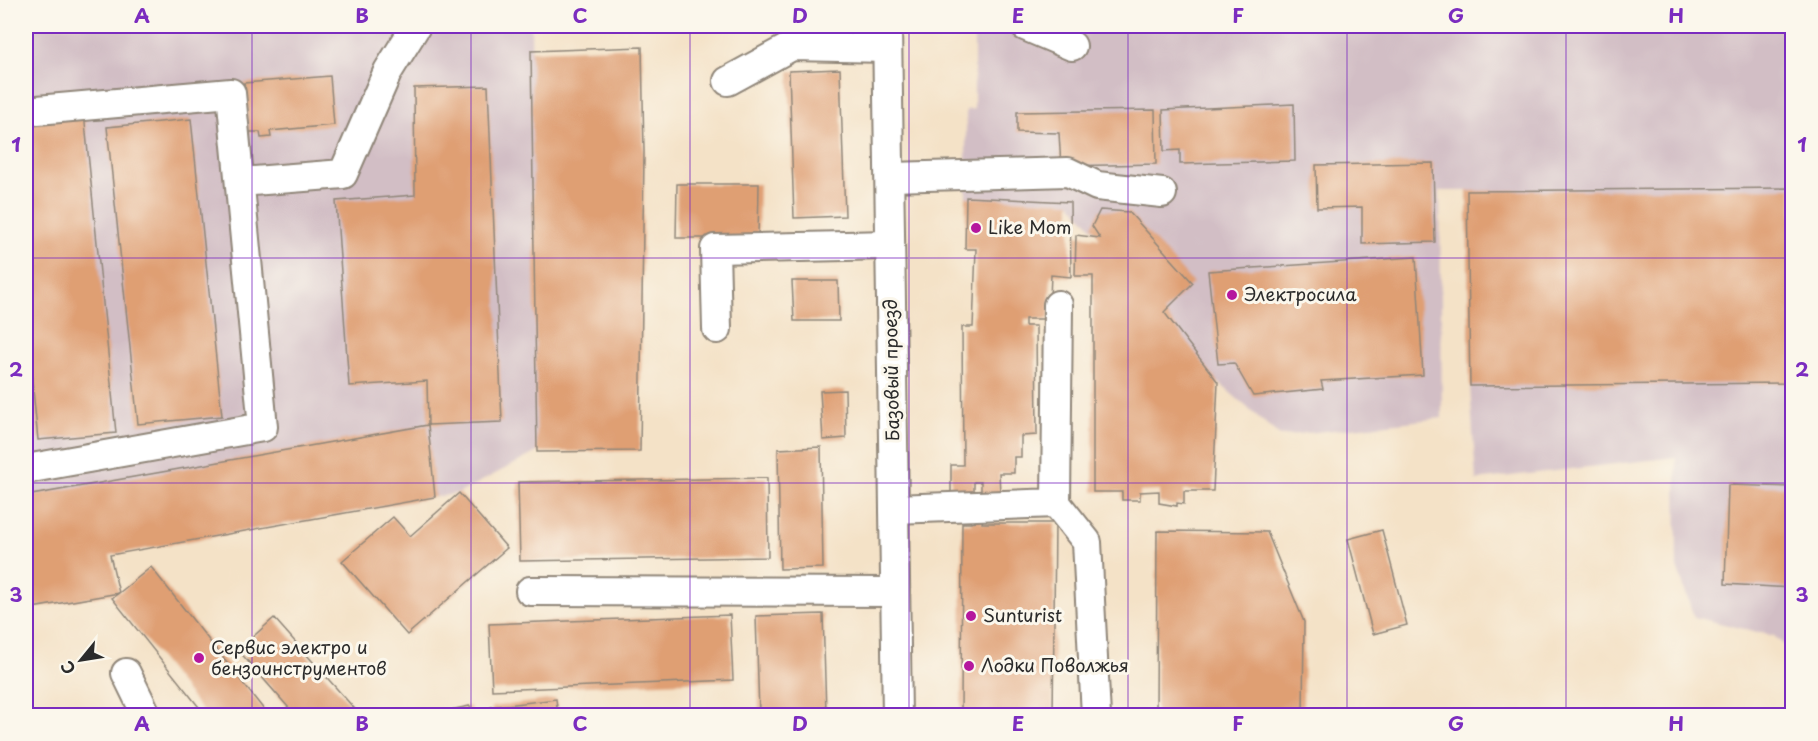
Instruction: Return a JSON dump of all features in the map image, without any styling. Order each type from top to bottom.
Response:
[{"type":"street","points":[[241,182],[343,174],[388,71],[416,26]]},
{"type":"street","points":[[1025,26],[1072,46]]},
{"type":"street","points":[[728,81],[792,46],[887,37]]},
{"type":"street","name":"Базовый проезд","points":[[887,37],[891,177],[897,716]]},
{"type":"street","points":[[26,111],[231,93],[263,427],[26,470]]},
{"type":"street","points":[[891,177],[1068,172],[1097,186],[1162,193]]},
{"type":"street","points":[[717,329],[715,249],[890,245]]},
{"type":"street","points":[[1058,305],[1056,503],[1087,542],[1096,716]]},
{"type":"street","points":[[894,509],[1056,503]]},
{"type":"street","points":[[530,591],[895,592]]},
{"type":"street","points":[[126,673],[147,716]]},
{"type":"shaded area","points":[[26,26],[531,26],[537,452],[459,493],[26,570]]},
{"type":"shaded area","points":[[974,26],[1792,26],[1792,652],[1774,636],[1694,617],[1677,567],[1676,457],[1476,480],[1470,386],[1467,191],[1440,191],[1442,418],[1280,436],[1218,382],[1164,312],[1070,202],[966,197],[966,110],[974,109]]},
{"type":"building","points":[[642,47],[644,152],[640,451],[537,452],[531,51]]},
{"type":"building","points":[[840,69],[845,216],[794,218],[789,71]]},
{"type":"building","points":[[330,76],[334,125],[270,131],[271,137],[261,138],[260,132],[249,132],[244,83]]},
{"type":"building","points":[[488,86],[502,422],[428,425],[427,381],[349,386],[336,201],[415,195],[414,88]]},
{"type":"building","points":[[1294,104],[1295,161],[1180,164],[1180,150],[1164,151],[1163,110]]},
{"type":"building","points":[[1155,110],[1156,164],[1061,166],[1059,133],[1017,132],[1017,112]]},
{"type":"building","points":[[84,113],[116,433],[38,440],[26,320],[26,119]]},
{"type":"building","points":[[191,119],[222,416],[138,424],[107,127]]},
{"type":"building","points":[[1433,163],[1435,242],[1362,244],[1362,207],[1317,208],[1316,165]]},
{"type":"building","points":[[677,184],[759,184],[758,238],[676,238]]},
{"type":"building","points":[[1792,188],[1792,383],[1470,386],[1467,191]]},
{"type":"building","points":[[966,197],[1070,202],[1071,277],[1051,275],[1049,319],[1025,319],[1025,326],[1036,326],[1037,435],[1021,436],[1021,457],[1014,457],[1014,473],[999,473],[1000,494],[981,494],[981,482],[974,482],[974,494],[951,494],[951,465],[963,465],[962,327],[973,327],[976,249],[965,249]]},
{"type":"building","points":[[1100,210],[1129,212],[1193,283],[1164,312],[1218,382],[1213,491],[1184,491],[1184,504],[1177,503],[1177,506],[1159,503],[1159,491],[1140,492],[1140,500],[1122,500],[1122,492],[1093,492],[1093,276],[1075,276],[1076,235],[1100,238],[1092,226]]},
{"type":"building","points":[[1416,257],[1423,375],[1321,381],[1323,389],[1253,396],[1234,363],[1218,364],[1208,271]]},
{"type":"building","points":[[792,281],[838,281],[839,321],[794,321]]},
{"type":"building","points":[[845,390],[846,438],[823,440],[820,391]]},
{"type":"building","points":[[428,425],[435,497],[110,555],[119,593],[26,609],[26,496]]},
{"type":"building","points":[[821,447],[823,568],[780,569],[778,449]]},
{"type":"building","points":[[767,478],[768,557],[520,561],[518,482]]},
{"type":"building","points":[[1728,485],[1792,487],[1792,588],[1725,584]]},
{"type":"building","points":[[459,493],[507,548],[407,635],[342,561],[393,517],[410,536]]},
{"type":"building","points":[[971,516],[983,516],[982,523],[1055,523],[1053,716],[961,716],[962,523],[971,523]]},
{"type":"building","points":[[1382,530],[1407,625],[1373,634],[1348,539]]},
{"type":"building","points":[[1157,531],[1267,532],[1304,622],[1303,716],[1156,716]]},
{"type":"building","points":[[151,567],[269,716],[206,716],[112,598]]},
{"type":"building","points":[[823,614],[826,712],[759,713],[756,616]]},
{"type":"building","points":[[730,615],[733,680],[492,690],[489,624]]},
{"type":"building","points":[[274,618],[361,716],[296,716],[238,650]]},
{"type":"building","points":[[556,699],[558,716],[492,716],[491,707]]},
{"type":"building","points":[[470,706],[472,716],[430,716],[430,714]]},
{"type":"place","name":"Like Mom","points":[[976,228]]},
{"type":"place","name":"Электросила","points":[[1232,295]]},
{"type":"place","name":"Sunturist","points":[[971,616]]},
{"type":"place","name":"Сервис электро и бензоинструментов","points":[[199,658]]},
{"type":"place","name":"Лодки Поволжья","points":[[969,666]]}]
